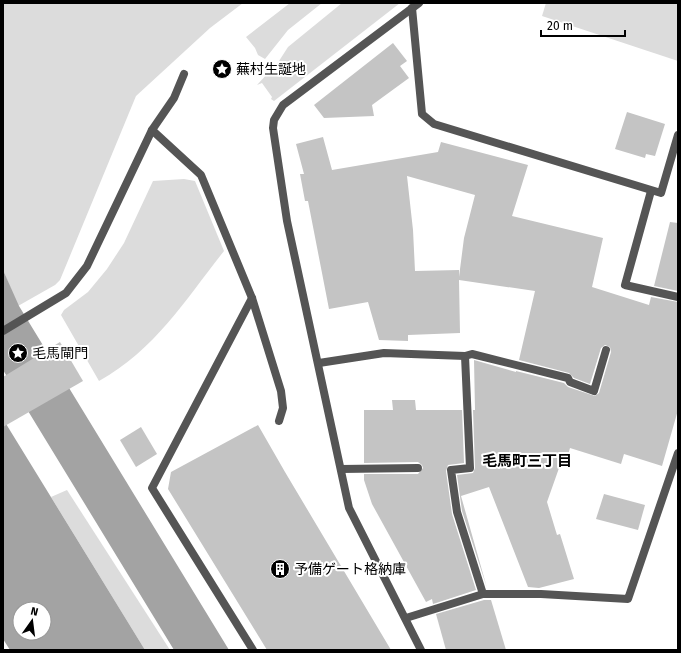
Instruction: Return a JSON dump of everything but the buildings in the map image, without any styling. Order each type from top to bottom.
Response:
[{"type":"street","points":[[416,6],[422,114],[434,124],[661,193],[678,135]]},
{"type":"street","points":[[416,6],[283,105],[274,120],[273,128],[287,221],[319,363],[349,508],[421,650]]},
{"type":"street","points":[[3,331],[66,293],[87,266],[152,130],[174,98],[184,74]]},
{"type":"street","points":[[152,130],[201,175],[252,298],[281,391],[283,408],[279,421]]},
{"type":"street","points":[[651,191],[625,285],[678,297]]},
{"type":"street","points":[[252,298],[152,488],[253,650]]},
{"type":"street","points":[[319,363],[384,354],[465,356],[472,354],[568,378],[570,382],[594,391],[606,350]]},
{"type":"street","points":[[465,356],[470,468],[451,470],[457,512],[483,594]]},
{"type":"street","points":[[406,618],[483,594],[541,594],[628,599],[678,453]]},
{"type":"street","points":[[341,469],[418,468]]},
{"type":"shaded area","points":[[3,3],[243,3],[210,28],[136,96],[60,280],[55,285],[18,306],[3,270]]},
{"type":"shaded area","points":[[290,3],[322,3],[288,30],[265,59],[258,55],[255,48],[246,37]]},
{"type":"shaded area","points":[[342,3],[400,3],[274,101],[271,99],[272,97],[262,83],[257,85],[279,61],[288,47]]},
{"type":"shaded area","points":[[546,3],[678,3],[678,61],[542,16]]},
{"type":"shaded area","points":[[184,179],[195,181],[224,251],[182,305],[153,339],[119,368],[99,381],[61,315],[64,310],[88,292],[107,269],[124,243],[153,181]]},
{"type":"shaded area","points":[[3,270],[19,306],[229,650],[174,650],[3,370]]},
{"type":"shaded area","points":[[3,419],[145,650],[10,650],[3,639]]},
{"type":"shaded area","points":[[67,490],[170,650],[145,650],[51,497]]},
{"type":"place","name":"蕪村生誕地","points":[[222,69]]},
{"type":"place","name":"毛馬閘門","points":[[18,353]]},
{"type":"place","name":"予備ゲート格納庫","points":[[280,569]]},
{"type":"district","name":"毛馬町三丁目","points":[[527,461]]}]
